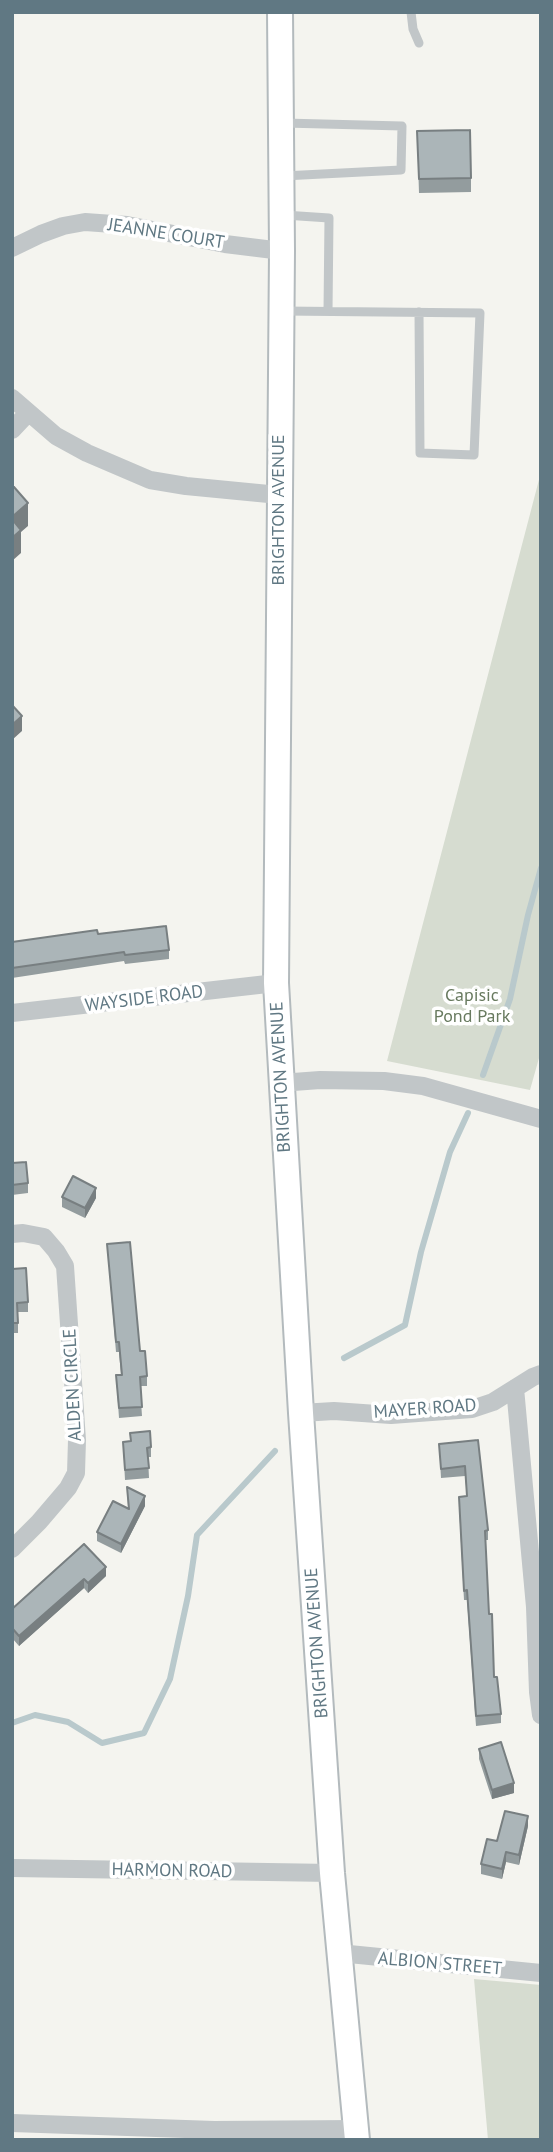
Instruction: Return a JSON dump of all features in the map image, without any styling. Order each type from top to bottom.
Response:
[{"type":"main road","name":"BRIGHTON AVENUE","points":[[280,12],[282,251],[276,983],[280,1083],[332,1873],[357,2134]]},
{"type":"street","name":"JEANNE COURT","points":[[12,248],[63,226],[85,222],[127,225],[225,244],[282,251]]},
{"type":"street","points":[[12,398],[56,436],[87,453],[150,480],[279,495]]},
{"type":"street","points":[[12,430],[28,414]]},
{"type":"street","name":"WAYSIDE ROAD","points":[[12,1013],[276,983]]},
{"type":"street","points":[[280,1083],[384,1081],[423,1086],[541,1119]]},
{"type":"street","name":"ALDEN CIRCLE","points":[[12,1234],[44,1237],[57,1251],[65,1266],[77,1440],[76,1472],[68,1488],[12,1549]]},
{"type":"street","name":"MAYER ROAD","points":[[301,1413],[334,1411],[391,1415],[472,1409],[493,1402],[541,1374]]},
{"type":"street","points":[[515,1388],[535,1607],[541,1715]]},
{"type":"street","name":"HARMON ROAD","points":[[12,1868],[332,1873]]},
{"type":"street","name":"ALBION STREET","points":[[339,1953],[393,1960],[540,1970]]},
{"type":"street","points":[[12,2123],[357,2134]]},
{"type":"lane","points":[[411,12],[413,29],[419,43]]},
{"type":"lane","points":[[281,123],[402,126],[401,170],[281,176]]},
{"type":"lane","points":[[282,215],[328,218],[328,311]]},
{"type":"lane","points":[[281,311],[328,311],[419,312],[480,313],[474,456],[420,453],[419,312]]},
{"type":"green space","name":"Capisic Pond Park","points":[[541,472],[541,1051],[530,1090],[387,1061]]},
{"type":"green space","points":[[474,1979],[541,1985],[541,2140],[488,2140]]},
{"type":"building","points":[[470,130],[471,178],[419,179],[417,131]]},
{"type":"building","points":[[14,487],[28,503],[12,517],[12,489]]},
{"type":"building","points":[[12,519],[21,530],[12,538]]},
{"type":"building","points":[[12,705],[22,716],[12,725]]},
{"type":"building","points":[[166,926],[169,950],[125,955],[124,952],[12,968],[12,942],[97,930],[98,934]]},
{"type":"building","points":[[26,1162],[28,1183],[12,1185],[12,1163]]},
{"type":"building","points":[[73,1176],[96,1188],[85,1208],[62,1197]]},
{"type":"building","points":[[130,1242],[140,1351],[145,1351],[147,1376],[140,1377],[142,1407],[119,1408],[116,1375],[122,1375],[119,1342],[116,1342],[107,1244]]},
{"type":"building","points":[[26,1268],[28,1302],[17,1303],[18,1323],[12,1323],[12,1269]]},
{"type":"building","points":[[150,1431],[151,1447],[147,1448],[149,1468],[125,1470],[123,1442],[131,1441],[130,1433]]},
{"type":"building","points":[[478,1440],[488,1530],[485,1531],[494,1677],[497,1677],[501,1714],[476,1716],[467,1590],[464,1591],[459,1497],[467,1496],[465,1466],[441,1469],[439,1444]]},
{"type":"building","points":[[127,1487],[145,1496],[121,1544],[97,1532],[113,1501],[129,1509]]},
{"type":"building","points":[[84,1544],[106,1567],[88,1583],[84,1579],[19,1636],[12,1628],[12,1609]]},
{"type":"building","points":[[501,1742],[514,1783],[492,1790],[479,1749]]},
{"type":"building","points":[[505,1811],[528,1816],[519,1855],[506,1852],[502,1869],[481,1864],[487,1839],[497,1841]]},
{"type":"waterway","points":[[483,1075],[510,999],[541,868]]},
{"type":"waterway","points":[[344,1358],[405,1325],[421,1252],[450,1152],[468,1113]]},
{"type":"waterway","points":[[12,1723],[35,1715],[68,1722],[102,1743],[144,1733],[170,1679],[188,1596],[197,1535],[275,1451]]}]
